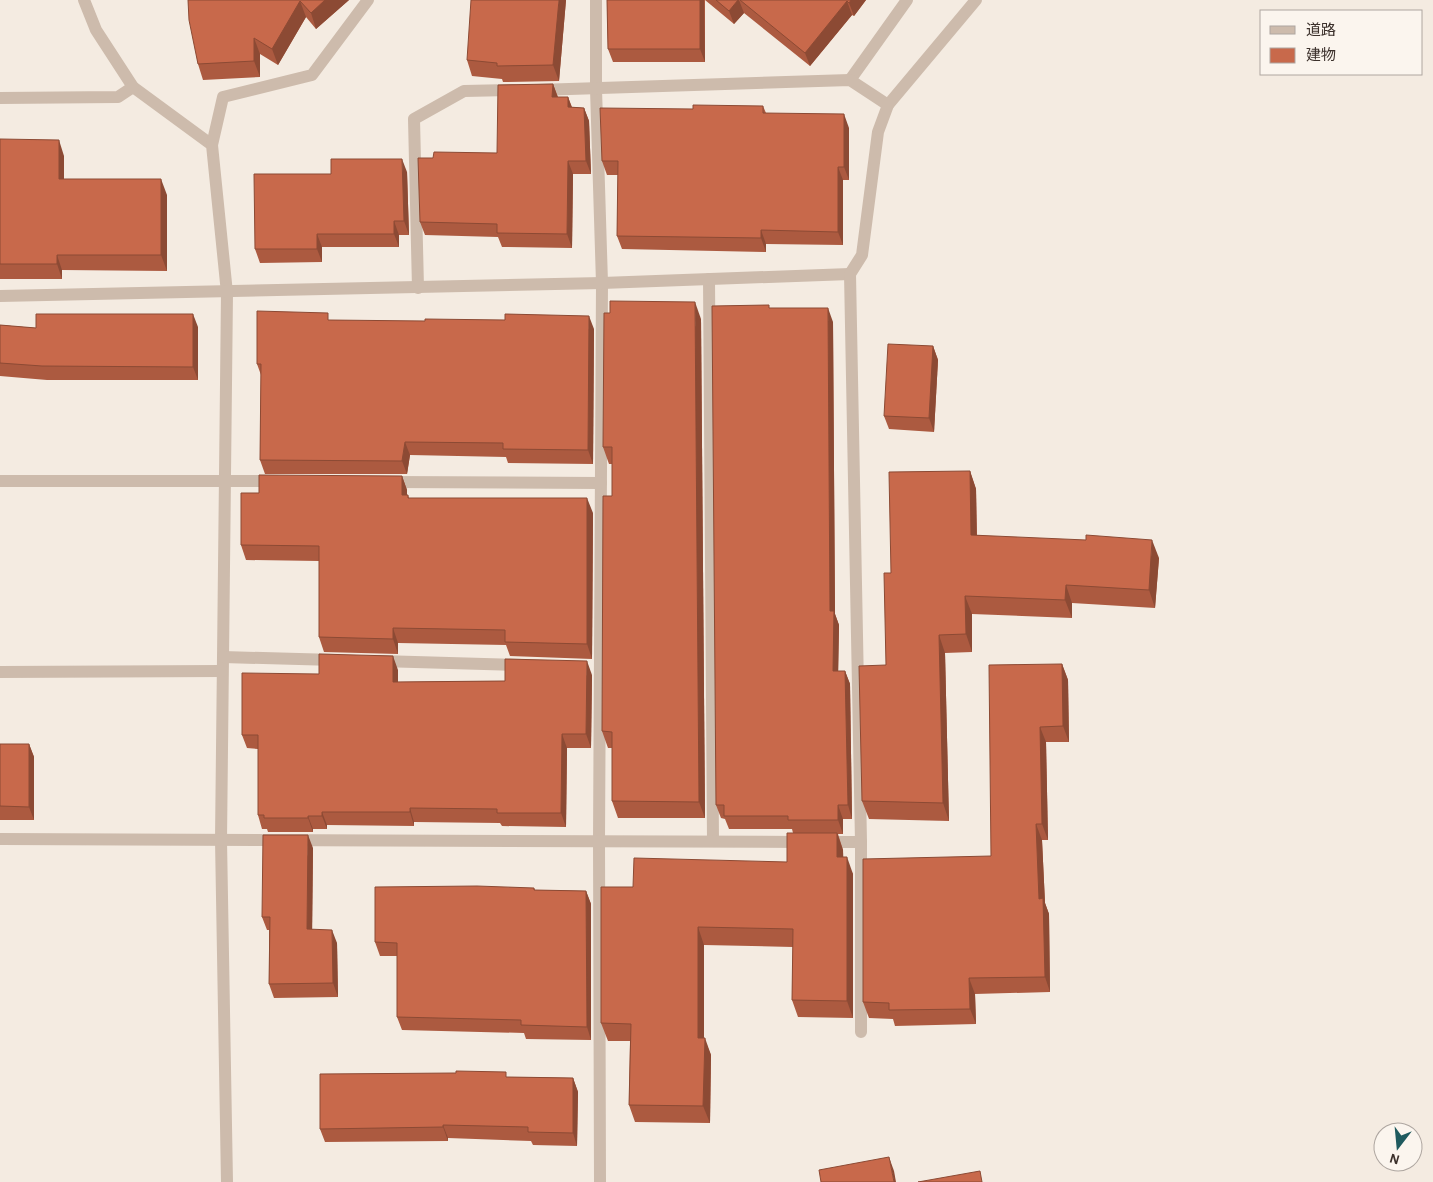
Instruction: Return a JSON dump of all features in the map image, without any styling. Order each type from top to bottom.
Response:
[{"type":"street","points":[[84,0],[96,30],[134,87],[212,145]]},
{"type":"street","points":[[227,1182],[221,840],[227,293],[212,145],[223,97],[312,75],[368,0]]},
{"type":"street","points":[[596,0],[596,89],[602,283],[600,483],[595,667],[599,841],[600,1182]]},
{"type":"street","points":[[850,80],[906,0]]},
{"type":"street","points":[[861,1032],[860,842],[850,274],[862,255],[878,132],[888,105],[976,0]]},
{"type":"street","points":[[418,288],[414,119],[464,91],[596,89],[850,80],[888,105]]},
{"type":"street","points":[[0,98],[118,97],[134,87]]},
{"type":"street","points":[[0,296],[227,293],[850,274]]},
{"type":"street","points":[[709,279],[713,841]]},
{"type":"street","points":[[0,481],[294,481]]},
{"type":"street","points":[[373,482],[600,483]]},
{"type":"street","points":[[223,657],[352,660]]},
{"type":"street","points":[[372,661],[530,665]]},
{"type":"street","points":[[0,672],[222,671]]},
{"type":"street","points":[[0,839],[860,842]]},
{"type":"building","points":[[188,0],[325,0],[311,13],[300,1],[272,49],[254,38],[254,61],[198,64],[189,20]]},
{"type":"building","points":[[471,0],[559,0],[553,65],[497,66],[497,63],[467,60]]},
{"type":"building","points":[[607,0],[700,0],[700,49],[608,49]]},
{"type":"building","points":[[716,0],[738,0],[729,11]]},
{"type":"building","points":[[740,0],[851,0],[849,3],[847,1],[805,53]]},
{"type":"building","points":[[553,84],[552,97],[568,97],[568,107],[584,108],[586,161],[568,161],[567,234],[497,233],[497,224],[420,222],[418,158],[433,158],[434,152],[497,153],[498,85]]},
{"type":"building","points":[[693,105],[763,106],[763,113],[844,114],[844,167],[838,167],[838,232],[761,230],[761,238],[617,236],[618,161],[602,161],[600,108],[693,109]]},
{"type":"building","points":[[0,139],[59,140],[59,179],[161,179],[161,255],[57,255],[57,264],[0,264]]},
{"type":"building","points":[[331,159],[402,159],[404,221],[394,221],[394,234],[317,234],[317,249],[255,249],[254,174],[331,174]]},
{"type":"building","points":[[610,301],[695,302],[699,802],[612,801],[612,732],[602,731],[603,496],[612,496],[612,447],[603,447],[604,313],[610,313]]},
{"type":"building","points":[[769,305],[769,308],[828,308],[830,611],[834,611],[833,671],[845,671],[848,805],[838,805],[838,820],[788,820],[788,816],[724,816],[724,805],[716,805],[712,306]]},
{"type":"building","points":[[257,311],[328,313],[328,320],[505,320],[505,314],[589,316],[588,450],[503,449],[503,443],[405,442],[402,461],[260,460],[261,364],[257,364]]},
{"type":"building","points":[[36,314],[193,314],[193,367],[42,366],[0,363],[0,325],[36,328]]},
{"type":"building","points":[[888,344],[933,346],[929,418],[884,416]]},
{"type":"building","points":[[970,471],[971,535],[1086,540],[1086,535],[1152,540],[1149,590],[1066,585],[1065,600],[965,596],[966,634],[939,635],[943,803],[862,801],[859,666],[886,665],[884,573],[891,573],[889,472]]},
{"type":"building","points":[[259,475],[402,476],[402,495],[408,495],[408,498],[587,498],[587,644],[505,642],[505,630],[393,628],[393,639],[319,637],[319,546],[241,545],[241,493],[259,493]]},
{"type":"building","points":[[319,654],[393,656],[393,682],[505,681],[505,659],[587,661],[586,734],[562,734],[561,813],[497,813],[497,809],[410,808],[410,812],[322,812],[322,816],[308,816],[308,818],[264,818],[264,815],[258,815],[258,735],[242,735],[242,673],[319,674]]},
{"type":"building","points":[[1062,664],[1063,726],[1040,727],[1042,824],[1036,824],[1039,899],[1043,898],[1045,977],[969,978],[970,1009],[889,1010],[889,1003],[863,1002],[863,859],[991,856],[989,665]]},
{"type":"building","points":[[0,744],[29,744],[29,807],[0,806]]},
{"type":"building","points":[[787,833],[837,833],[837,857],[847,857],[847,1001],[792,1000],[793,929],[698,927],[698,1038],[705,1038],[703,1106],[629,1105],[631,1024],[601,1023],[601,887],[633,887],[634,858],[787,862]]},
{"type":"building","points":[[263,835],[308,835],[307,929],[332,930],[333,983],[269,984],[270,917],[262,917]]},
{"type":"building","points":[[477,886],[586,891],[587,1027],[521,1025],[521,1020],[397,1017],[397,943],[375,942],[375,887]]},
{"type":"building","points":[[456,1071],[506,1072],[506,1077],[573,1078],[573,1133],[528,1132],[528,1127],[443,1125],[443,1127],[320,1129],[320,1074],[456,1073]]},
{"type":"building","points":[[889,1157],[894,1182],[821,1182],[819,1170]]},
{"type":"building","points":[[980,1171],[982,1182],[918,1182]]}]
